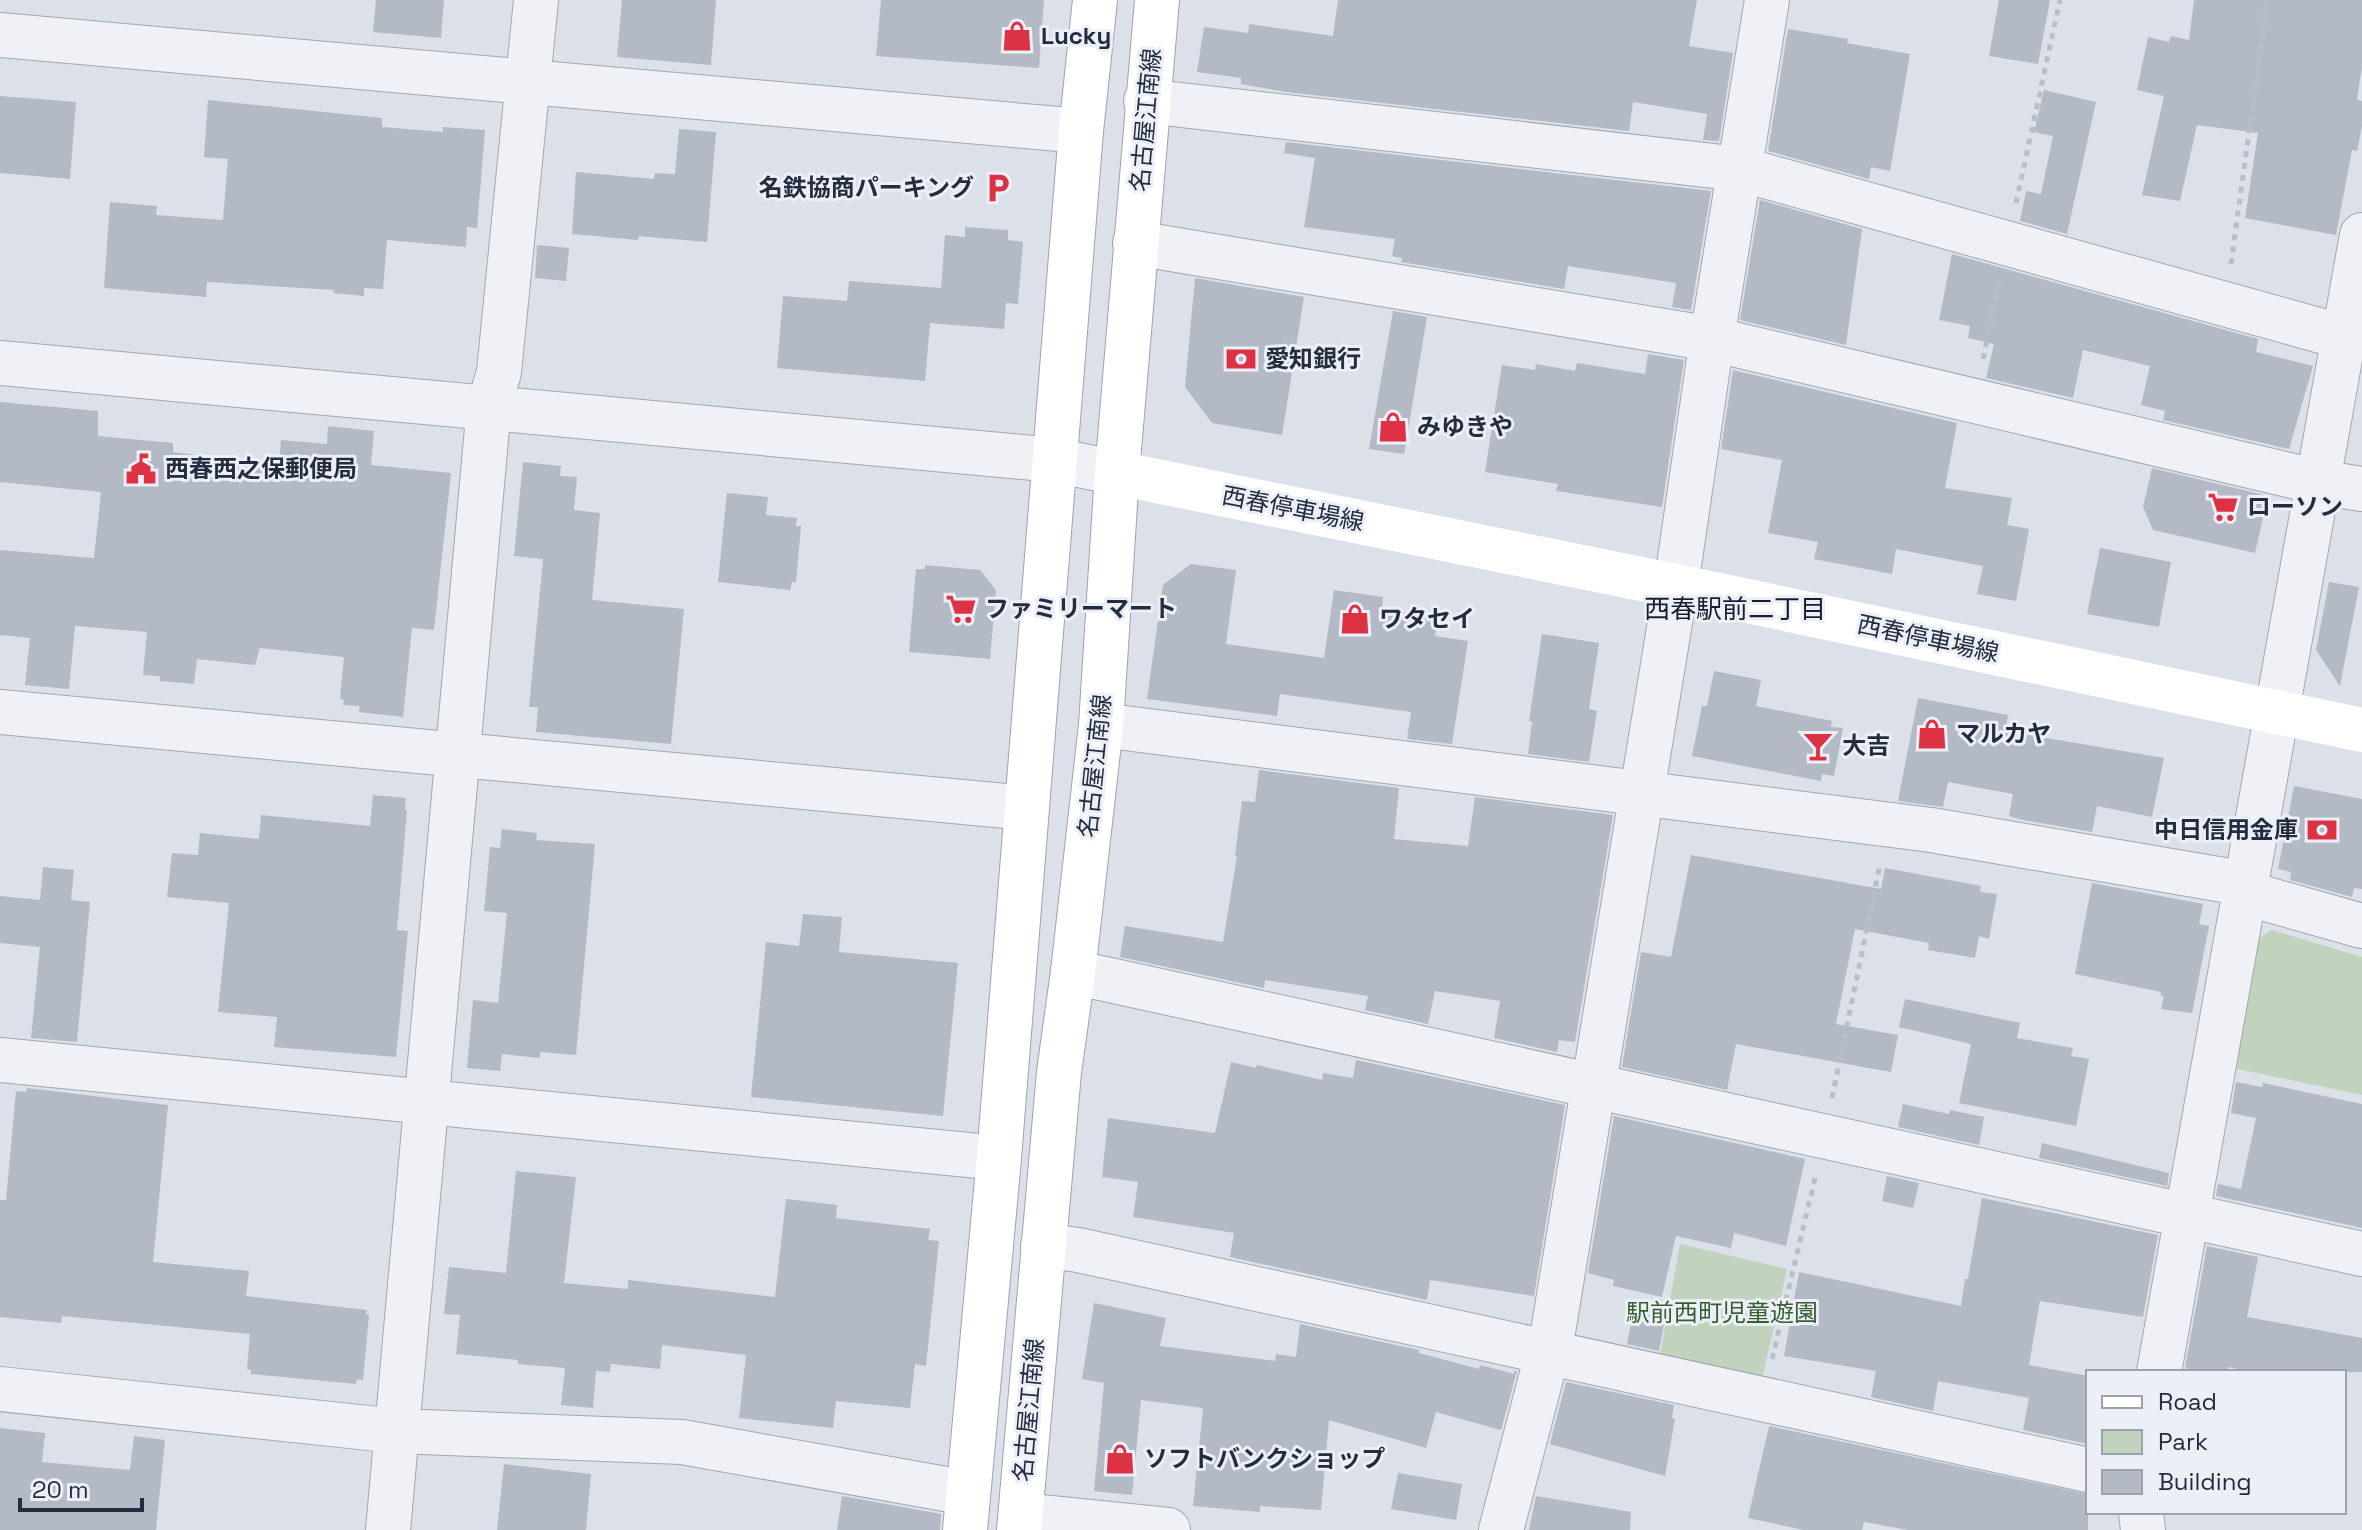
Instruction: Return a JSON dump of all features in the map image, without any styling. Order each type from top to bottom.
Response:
[{"type":"main road","points":[[967,1512],[999,1158],[1081,131],[1095,0]]},
{"type":"main road","name":"名古屋江南線","points":[[1020,1523],[1059,1072],[1101,725],[1117,473],[1146,101],[1157,0]]},
{"type":"main road","name":"西春停車場線","points":[[1117,473],[2362,730]]},
{"type":"street","points":[[388,1530],[489,406],[499,372],[536,0]]},
{"type":"street","points":[[1501,1530],[1553,1332],[1676,586],[1767,0]]},
{"type":"street","points":[[0,35],[1081,131]]},
{"type":"street","points":[[1146,101],[1740,169],[2343,337]]},
{"type":"street","points":[[2159,1370],[2362,235]]},
{"type":"street","points":[[1135,243],[1712,339],[2318,482],[2362,489]]},
{"type":"street","points":[[0,363],[1055,460],[1117,473]]},
{"type":"street","points":[[0,712],[1027,808]]},
{"type":"street","points":[[1101,725],[1931,830],[2246,888],[2362,926]]},
{"type":"street","points":[[1073,972],[2362,1254]]},
{"type":"street","points":[[0,1060],[999,1158]]},
{"type":"street","points":[[1043,1245],[1078,1250],[2086,1470]]},
{"type":"street","points":[[0,1389],[397,1431],[682,1442],[967,1512]]},
{"type":"street","points":[[1020,1523],[1168,1530]]},
{"type":"path","points":[[2225,304],[2267,0]]},
{"type":"green space","points":[[2272,930],[2362,957],[2362,1095],[2233,1068],[2253,942]]},
{"type":"green space","name":"駅前西町児童遊園","points":[[1680,1244],[1787,1269],[1761,1384],[1659,1361]]},
{"type":"building","points":[[376,0],[444,0],[441,38],[373,32]]},
{"type":"building","points":[[622,0],[716,0],[711,65],[617,57]]},
{"type":"building","points":[[881,0],[1044,0],[1039,68],[876,56]]},
{"type":"building","points":[[1338,0],[1697,0],[1689,46],[1733,53],[1719,141],[1703,140],[1707,114],[1633,102],[1629,131],[1286,92],[1241,84],[1241,78],[1197,72],[1204,27],[1248,33],[1249,24],[1333,36]]},
{"type":"building","points":[[1999,0],[2050,0],[2038,64],[1989,56]]},
{"type":"building","points":[[2194,0],[2362,0],[2362,66],[2357,100],[2362,101],[2362,126],[2357,151],[2352,150],[2336,235],[2245,218],[2258,133],[2197,125],[2180,201],[2142,195],[2164,96],[2137,90],[2148,37],[2169,42],[2171,36],[2189,40]]},
{"type":"building","points":[[1788,29],[1910,54],[1890,171],[1871,167],[1869,179],[1768,151]]},
{"type":"building","points":[[2044,90],[2096,102],[2067,234],[2020,221],[2026,191],[2041,194],[2053,136],[2034,132]]},
{"type":"building","points":[[0,96],[76,102],[70,179],[0,173]]},
{"type":"building","points":[[208,100],[382,118],[382,127],[443,132],[443,127],[485,130],[477,228],[467,227],[466,247],[387,240],[383,289],[364,288],[364,296],[333,293],[334,290],[207,282],[206,297],[104,288],[110,202],[157,206],[156,215],[223,220],[228,159],[204,157]]},
{"type":"building","points":[[679,129],[716,132],[707,242],[572,234],[576,172],[654,179],[655,173],[675,174]]},
{"type":"building","points":[[1286,142],[1711,191],[1691,310],[1672,307],[1676,283],[1568,266],[1564,289],[1401,262],[1402,258],[1392,256],[1395,239],[1304,227],[1315,158],[1284,153]]},
{"type":"building","points":[[1760,200],[1862,229],[1846,345],[1740,320]]},
{"type":"building","points":[[965,227],[1008,230],[1008,240],[1023,242],[1018,304],[1006,303],[1004,329],[930,323],[925,381],[777,368],[783,296],[847,301],[849,281],[941,288],[945,235],[965,237]]},
{"type":"building","points":[[537,245],[569,248],[566,281],[535,278]]},
{"type":"building","points":[[1952,254],[2258,339],[2256,352],[2313,366],[2289,449],[2163,420],[2165,411],[2141,405],[2150,366],[2083,350],[2073,398],[1986,378],[1994,344],[1968,338],[1970,326],[1939,320]]},
{"type":"building","points":[[1195,278],[1304,297],[1282,435],[1212,423],[1185,387]]},
{"type":"building","points":[[1393,311],[1427,317],[1404,454],[1369,449]]},
{"type":"building","points":[[1648,354],[1684,360],[1662,507],[1556,491],[1558,484],[1485,472],[1502,365],[1535,370],[1536,364],[1575,371],[1577,363],[1645,374]]},
{"type":"building","points":[[1733,370],[1957,423],[1945,488],[2012,498],[2007,525],[2029,529],[2016,601],[1977,594],[1983,566],[1896,549],[1892,574],[1814,559],[1818,542],[1768,533],[1782,460],[1721,449]]},
{"type":"building","points":[[0,402],[98,411],[98,436],[173,443],[173,452],[279,465],[281,440],[327,444],[328,426],[374,431],[371,465],[451,473],[434,630],[412,628],[403,717],[359,712],[360,706],[343,705],[344,700],[340,699],[344,657],[260,648],[255,665],[197,659],[194,684],[160,681],[160,676],[143,675],[147,632],[75,626],[69,689],[25,685],[30,638],[0,635],[0,550],[94,558],[101,492],[0,482]]},
{"type":"building","points":[[523,462],[561,466],[560,476],[577,477],[574,510],[600,513],[592,600],[684,609],[671,744],[536,732],[538,707],[529,707],[543,559],[514,556]]},
{"type":"building","points":[[2152,468],[2268,496],[2255,553],[2153,530],[2143,507]]},
{"type":"building","points":[[727,493],[768,497],[766,515],[797,518],[796,526],[801,526],[796,582],[792,582],[790,590],[718,582]]},
{"type":"building","points":[[2100,548],[2171,562],[2159,627],[2087,614]]},
{"type":"building","points":[[1191,564],[1236,570],[1226,644],[1324,658],[1334,590],[1383,597],[1382,609],[1438,618],[1435,636],[1468,641],[1452,744],[1407,739],[1411,712],[1280,694],[1277,716],[1147,699],[1163,585]]},
{"type":"building","points":[[925,565],[980,570],[996,590],[990,659],[909,652],[916,569],[925,569]]},
{"type":"building","points":[[2329,582],[2359,587],[2340,686],[2316,650]]},
{"type":"building","points":[[1542,634],[1599,643],[1589,709],[1597,711],[1589,762],[1528,754],[1532,722],[1529,721]]},
{"type":"building","points":[[1714,671],[1761,680],[1756,706],[1832,721],[1831,727],[1843,728],[1834,776],[1822,774],[1821,781],[1692,756],[1702,706],[1707,706]]},
{"type":"building","points":[[1918,698],[2008,715],[2005,731],[2164,758],[2152,817],[2097,806],[2092,832],[2009,816],[2013,794],[1948,782],[1943,807],[1898,801]]},
{"type":"building","points":[[1259,770],[1399,788],[1394,839],[1468,846],[1475,797],[1613,815],[1575,1042],[1559,1040],[1557,1052],[1494,1038],[1500,1001],[1435,991],[1428,1024],[1365,1010],[1368,996],[1265,980],[1264,988],[1120,957],[1125,926],[1223,942],[1242,801],[1255,802]]},
{"type":"building","points":[[2294,786],[2362,799],[2362,889],[2354,888],[2352,897],[2290,880],[2291,872],[2278,869]]},
{"type":"building","points":[[373,795],[406,798],[397,930],[408,931],[396,1057],[274,1047],[277,1017],[218,1012],[229,903],[167,897],[172,853],[198,855],[200,833],[259,839],[261,815],[370,826]]},
{"type":"building","points":[[502,829],[537,833],[536,840],[595,844],[576,1055],[540,1052],[540,1058],[502,1054],[500,1071],[467,1068],[473,1000],[498,1003],[507,913],[484,911],[490,847],[500,848]]},
{"type":"building","points":[[1691,855],[1881,889],[1885,868],[1981,886],[1980,892],[1997,894],[1989,939],[1979,936],[1975,958],[1928,950],[1929,943],[1855,929],[1836,1024],[1898,1035],[1891,1072],[1736,1044],[1727,1090],[1622,1067],[1641,952],[1671,957]]},
{"type":"building","points":[[43,867],[74,870],[71,900],[90,902],[77,1042],[31,1038],[40,947],[0,943],[0,896],[40,900]]},
{"type":"building","points":[[2092,883],[2203,904],[2199,924],[2209,926],[2192,1013],[2161,1009],[2164,996],[2161,992],[2075,974]]},
{"type":"building","points":[[803,914],[842,917],[839,952],[958,963],[943,1116],[751,1097],[766,942],[799,946]]},
{"type":"building","points":[[1905,999],[2020,1023],[2017,1038],[2073,1048],[2071,1056],[2089,1059],[2076,1126],[1959,1103],[1971,1044],[1899,1027]]},
{"type":"building","points":[[1356,1060],[1565,1105],[1534,1296],[1430,1280],[1427,1300],[1230,1257],[1234,1233],[1133,1217],[1138,1182],[1102,1177],[1108,1118],[1215,1133],[1231,1062],[1322,1080],[1323,1073],[1353,1078]]},
{"type":"building","points":[[2236,1082],[2262,1087],[2263,1083],[2362,1104],[2362,1228],[2216,1196],[2218,1184],[2241,1189],[2256,1118],[2231,1113]]},
{"type":"building","points":[[27,1088],[168,1105],[153,1262],[249,1271],[246,1296],[367,1310],[363,1380],[357,1379],[356,1384],[251,1374],[251,1370],[247,1369],[250,1334],[62,1316],[61,1323],[0,1317],[0,1200],[6,1200],[16,1091],[26,1092]]},
{"type":"building","points":[[1903,1104],[1949,1114],[1950,1110],[1984,1117],[1979,1145],[1898,1127]]},
{"type":"building","points":[[1614,1116],[1805,1159],[1786,1246],[1734,1233],[1731,1248],[1676,1236],[1662,1297],[1613,1286],[1614,1280],[1588,1273]]},
{"type":"building","points":[[2042,1143],[2169,1173],[2167,1186],[2039,1158]]},
{"type":"building","points":[[516,1171],[576,1177],[564,1283],[628,1289],[628,1280],[775,1297],[786,1199],[837,1205],[836,1218],[930,1229],[928,1240],[939,1241],[926,1366],[915,1364],[910,1408],[836,1401],[833,1428],[739,1418],[746,1355],[662,1345],[660,1369],[611,1364],[610,1372],[596,1371],[593,1408],[561,1405],[565,1368],[456,1354],[460,1315],[444,1314],[449,1267],[506,1273]]},
{"type":"building","points":[[1887,1176],[1919,1183],[1913,1208],[1882,1201]]},
{"type":"building","points":[[1982,1198],[2158,1235],[2143,1317],[2040,1301],[2029,1365],[2086,1376],[2086,1444],[2023,1430],[2029,1398],[1938,1381],[1933,1411],[1871,1397],[1876,1371],[1784,1356],[1799,1272],[1961,1306],[1965,1279],[1968,1279]]},
{"type":"building","points":[[2207,1246],[2258,1257],[2247,1317],[2362,1338],[2362,1372],[2185,1368]]},
{"type":"building","points":[[1635,1302],[1667,1308],[1659,1351],[1627,1344]]},
{"type":"building","points":[[1094,1303],[1166,1318],[1160,1346],[1275,1361],[1276,1354],[1296,1357],[1300,1324],[1419,1350],[1419,1353],[1479,1369],[1480,1365],[1514,1374],[1517,1371],[1501,1430],[1436,1412],[1426,1448],[1329,1420],[1321,1510],[1260,1506],[1260,1512],[1193,1506],[1203,1408],[1141,1400],[1132,1495],[1094,1491],[1104,1383],[1082,1379]]},
{"type":"building","points":[[1566,1382],[1674,1405],[1672,1418],[1675,1419],[1665,1476],[1550,1444]]},
{"type":"building","points":[[1769,1426],[2086,1494],[2088,1530],[1908,1530],[1864,1522],[1862,1530],[1804,1530],[1748,1518]]},
{"type":"building","points":[[0,1428],[45,1433],[42,1462],[130,1470],[134,1436],[165,1440],[156,1530],[0,1530]]},
{"type":"building","points":[[504,1464],[591,1474],[586,1530],[497,1530]]},
{"type":"building","points":[[1398,1473],[1462,1484],[1456,1520],[1391,1509]]},
{"type":"building","points":[[842,1496],[941,1514],[940,1530],[837,1530]]},
{"type":"building","points":[[1536,1496],[1631,1512],[1630,1530],[1529,1530]]},
{"type":"place","name":"Lucky","points":[[1017,36]]},
{"type":"place","name":"名鉄協商パーキング","points":[[998,188]]},
{"type":"place","name":"愛知銀行","points":[[1241,359]]},
{"type":"place","name":"みゆきや","points":[[1393,427]]},
{"type":"place","name":"西春西之保郵便局","points":[[141,469]]},
{"type":"place","name":"ローソン","points":[[2223,507]]},
{"type":"place","name":"ファミリーマート","points":[[961,609]]},
{"type":"place","name":"ワタセイ","points":[[1355,619]]},
{"type":"place","name":"マルカヤ","points":[[1932,734]]},
{"type":"place","name":"大吉","points":[[1818,746]]},
{"type":"place","name":"中日信用金庫","points":[[2322,830]]},
{"type":"place","name":"ソフトバンクショップ","points":[[1120,1459]]},
{"type":"district","name":"西春駅前二丁目","points":[[1735,609]]}]
